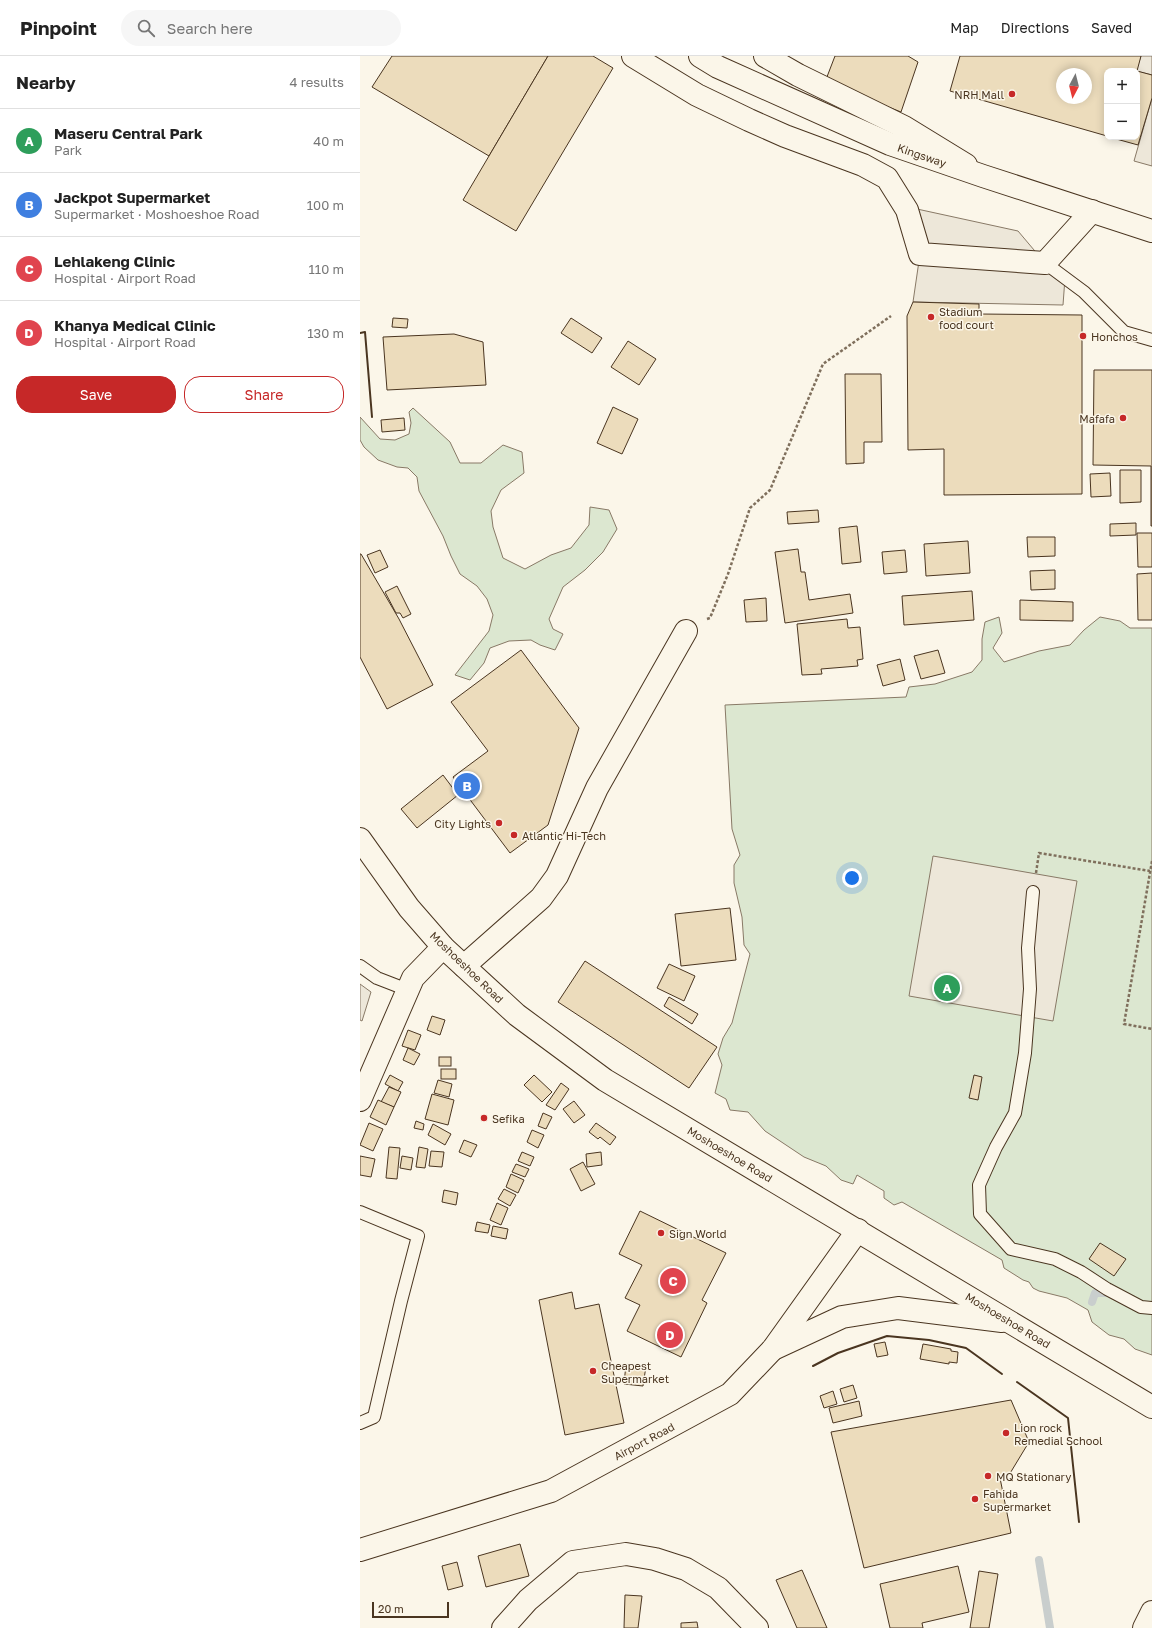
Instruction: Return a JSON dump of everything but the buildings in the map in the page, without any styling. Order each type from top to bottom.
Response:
[{"type":"main road","points":[[633,56],[697,95],[742,117],[785,136],[863,165],[887,178],[907,210],[920,254],[1046,263],[1092,211]]},
{"type":"main road","name":"Kingsway","points":[[700,56],[718,67],[890,144],[983,176],[1152,230]]},
{"type":"main road","points":[[765,56],[798,75],[904,127],[983,176]]},
{"type":"main road","points":[[464,966],[541,898],[557,876],[597,788],[686,632]]},
{"type":"main road","name":"Moshoeshoe Road","points":[[360,839],[409,908],[443,947],[517,1015],[605,1080],[1149,1403]]},
{"type":"main road","points":[[360,1100],[413,978],[443,947]]},
{"type":"main road","name":"Airport Road","points":[[360,1550],[551,1491],[730,1394],[773,1349],[858,1230]]},
{"type":"main road","points":[[773,1349],[842,1317],[898,1308],[1011,1322]]},
{"type":"main road","points":[[503,1628],[528,1600],[573,1562],[626,1554],[655,1559],[686,1569],[718,1588],[757,1628]]},
{"type":"main road","points":[[1144,1628],[1152,1612]]},
{"type":"lane","points":[[1046,263],[1084,292],[1124,332],[1152,340]]},
{"type":"lane","points":[[1033,892],[1028,948],[1030,990],[1025,1053],[1015,1113],[996,1147],[979,1184],[980,1214],[1011,1249],[1055,1259],[1081,1272],[1106,1289],[1140,1307],[1152,1308]]},
{"type":"lane","points":[[360,966],[377,978],[408,990]]},
{"type":"lane","points":[[360,1212],[418,1236],[374,1417],[360,1423]]},
{"type":"path","points":[[686,632],[710,618],[728,574],[750,508],[770,490],[823,364],[891,316]]},
{"type":"path","points":[[1033,892],[1039,852],[1150,871]]},
{"type":"path","points":[[1152,860],[1124,1024],[1152,1029]]},
{"type":"green space","points":[[413,408],[450,442],[460,463],[481,463],[503,445],[522,452],[524,473],[501,490],[491,511],[493,527],[503,558],[525,569],[551,555],[571,548],[589,525],[590,507],[609,510],[617,529],[603,552],[585,570],[563,587],[549,619],[553,629],[563,634],[555,650],[531,640],[509,641],[490,648],[484,663],[470,680],[455,675],[489,631],[493,615],[487,599],[477,586],[460,574],[443,536],[419,491],[417,477],[408,468],[397,467],[378,460],[364,447],[360,440],[360,417],[380,439],[395,440],[409,434],[411,423],[409,412]]},
{"type":"green space","points":[[999,617],[1002,633],[993,648],[1004,662],[1039,651],[1070,645],[1084,630],[1100,617],[1120,621],[1130,628],[1152,628],[1152,1355],[1135,1349],[1124,1339],[1109,1335],[1092,1322],[1088,1310],[1067,1298],[1033,1288],[1029,1282],[1004,1268],[1002,1260],[902,1202],[894,1205],[884,1198],[884,1191],[857,1175],[853,1184],[841,1180],[826,1166],[804,1157],[765,1131],[748,1112],[730,1110],[726,1099],[715,1093],[722,1065],[718,1054],[723,1038],[732,1023],[750,954],[744,945],[742,917],[734,883],[734,865],[740,855],[732,829],[725,705],[906,697],[909,687],[935,684],[972,672],[982,660],[982,639],[985,622]]},
{"type":"shaded area","points":[[1141,56],[1152,56],[1152,75],[1140,72],[1140,68],[1137,68]]},
{"type":"shaded area","points":[[1152,98],[1152,166],[1134,161]]},
{"type":"shaded area","points":[[917,209],[1018,231],[1045,263],[1065,278],[1063,305],[913,302],[920,254]]},
{"type":"shaded area","points":[[933,856],[1077,881],[1053,1021],[909,996]]},
{"type":"shaded area","points":[[360,984],[371,992],[362,1021],[360,1020]]},
{"type":"waterway","points":[[1092,1302],[1095,1293],[1106,1293]]},
{"type":"waterway","points":[[1039,1560],[1050,1628]]},
{"type":"wall","points":[[360,333],[365,332],[372,417]]},
{"type":"wall","points":[[813,1366],[838,1353],[887,1336],[929,1340],[966,1348],[1002,1374]]},
{"type":"wall","points":[[1017,1382],[1068,1418],[1079,1522]]},
{"type":"place","name":"NRH Mall","points":[[1012,94]]},
{"type":"place","name":"Stadium food court","points":[[931,317]]},
{"type":"place","name":"Honchos","points":[[1083,336]]},
{"type":"place","name":"Mafafa","points":[[1123,418]]},
{"type":"place","name":"Jackpot Supermarket","points":[[467,786]]},
{"type":"place","name":"City Lights","points":[[499,823]]},
{"type":"place","name":"Atlantic Hi-Tech","points":[[514,835]]},
{"type":"place","name":"Maseru Central Park","points":[[947,988]]},
{"type":"place","name":"Sefika","points":[[484,1118]]},
{"type":"place","name":"Sign World","points":[[661,1233]]},
{"type":"place","name":"Lehlakeng Clinic","points":[[673,1281]]},
{"type":"place","name":"Khanya Medical Clinic","points":[[670,1335]]},
{"type":"place","name":"Cheapest Supermarket","points":[[593,1371]]},
{"type":"place","name":"Lion rock Remedial School","points":[[1006,1433]]},
{"type":"place","name":"MQ Stationary","points":[[988,1476]]},
{"type":"place","name":"Fahida Supermarket","points":[[975,1499]]}]
